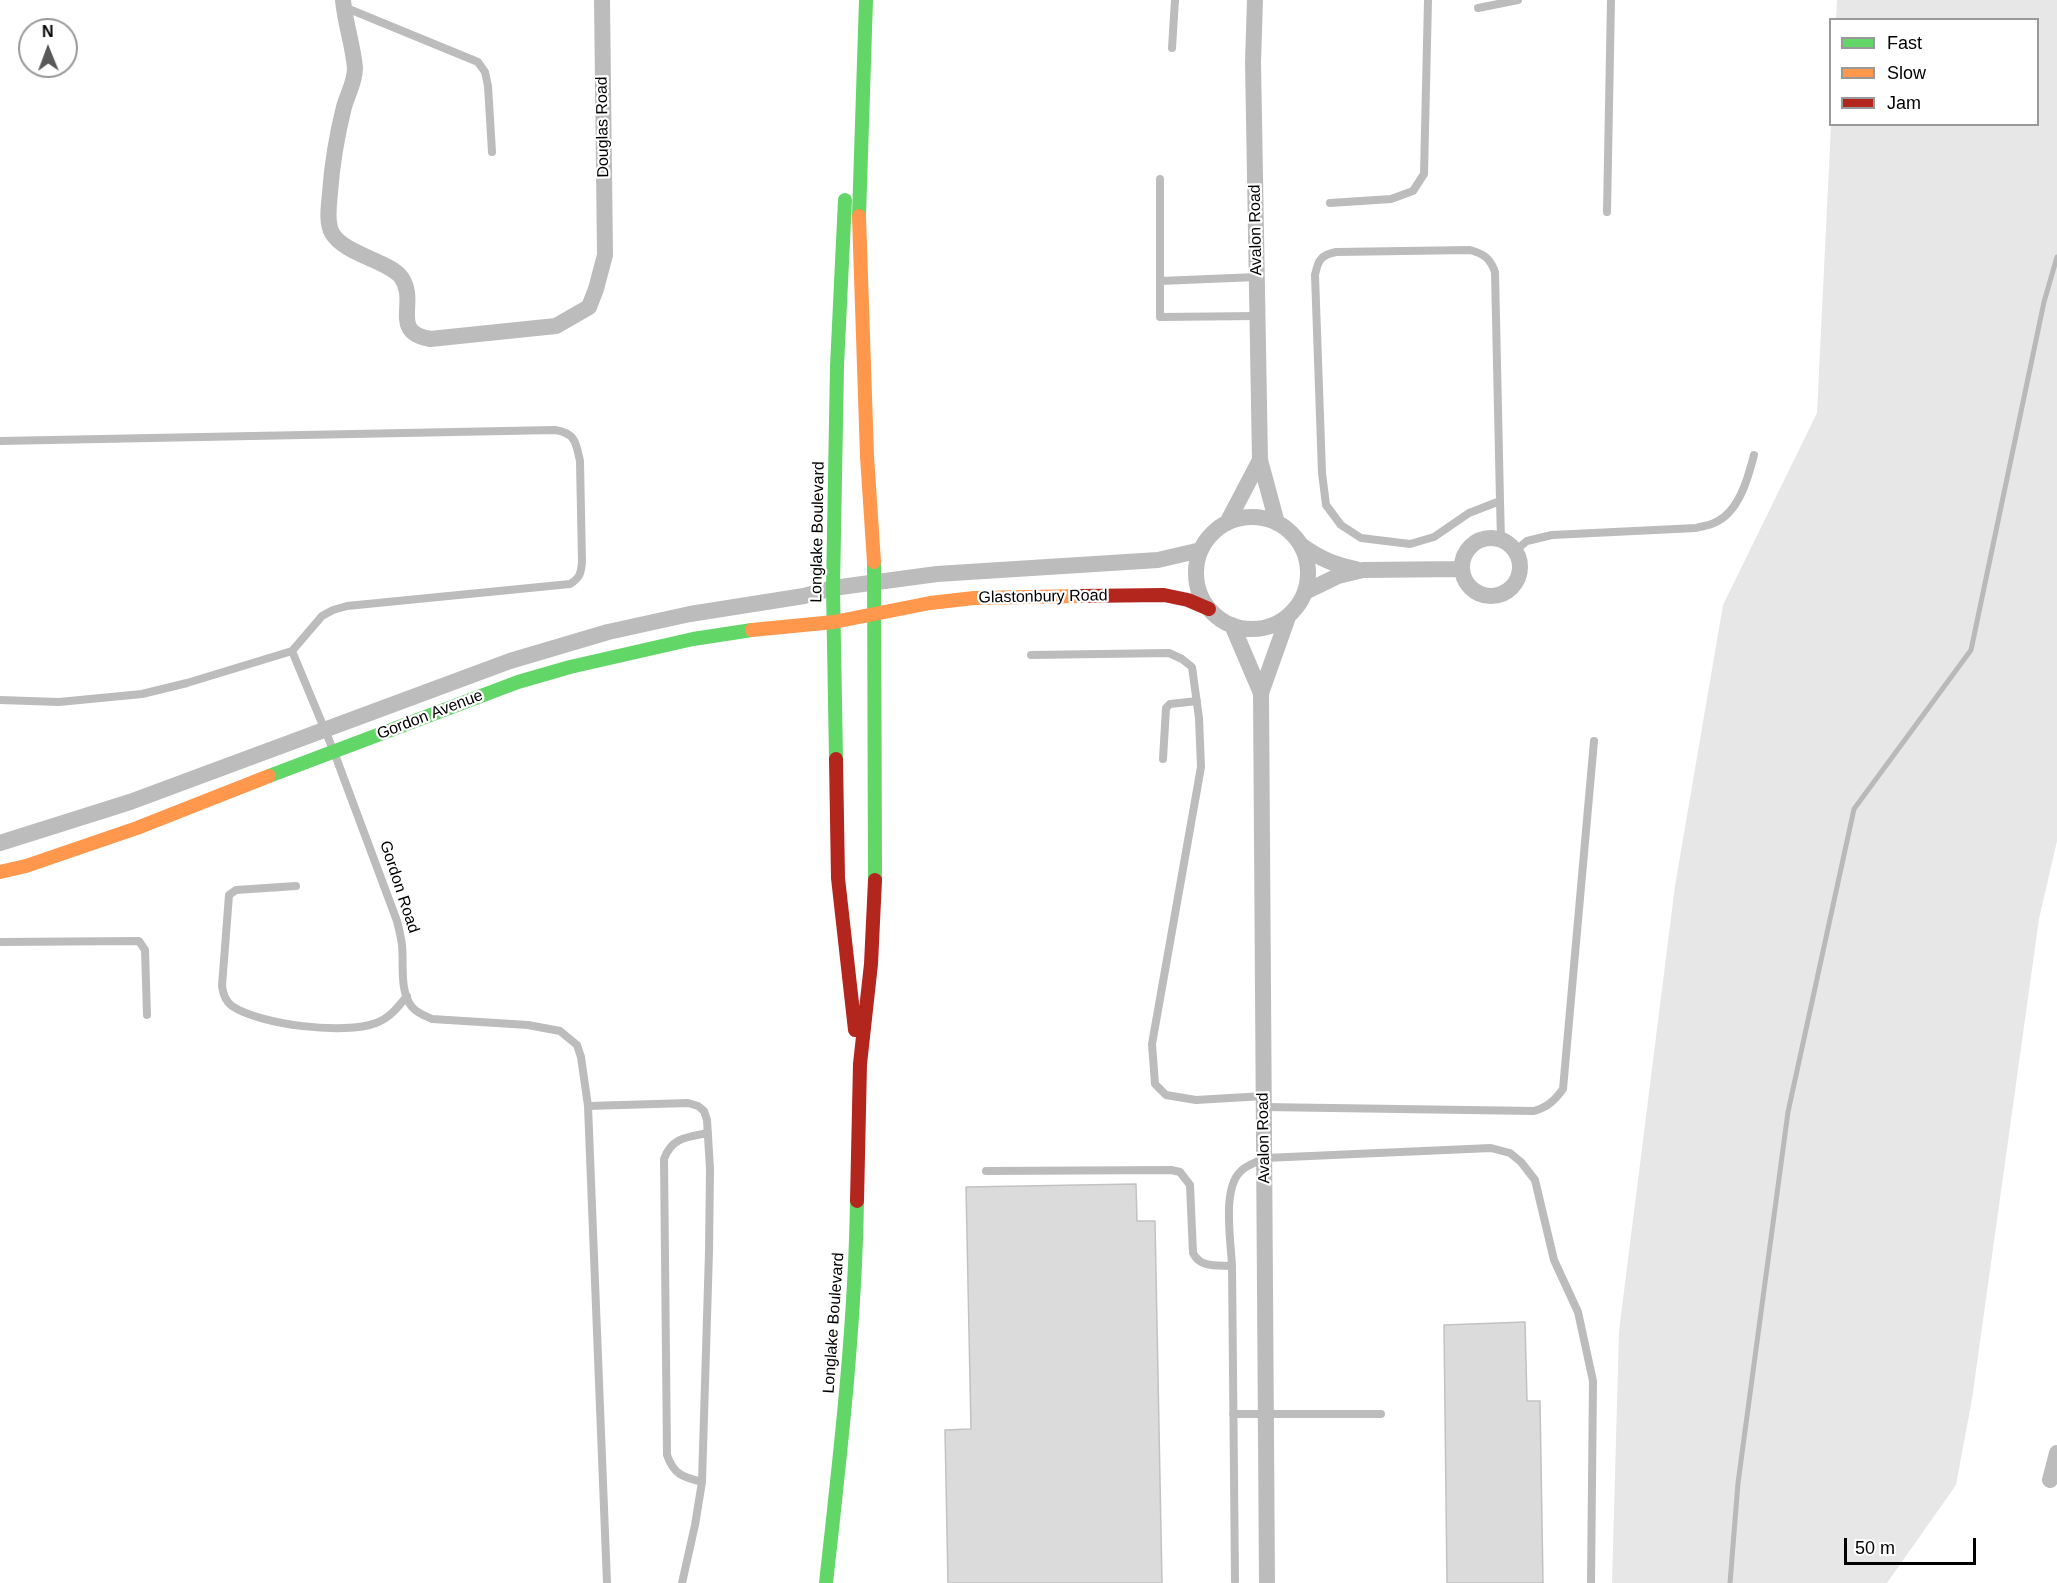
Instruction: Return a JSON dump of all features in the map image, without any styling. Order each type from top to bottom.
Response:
[{"type":"main road","name":"Longlake Boulevard","points":[[857,0],[837,366],[833,588],[838,878],[860,1064]]},
{"type":"main road","name":"Longlake Boulevard","points":[[826,1583],[837,1490],[856,1270],[860,1064],[871,964],[875,890],[875,613],[859,214],[866,0]]},
{"type":"main road","name":"Glastonbury Road","points":[[875,613],[974,598],[1164,594],[1188,600],[1209,609]]},
{"type":"main road","name":"Gordon Avenue","points":[[0,872],[26,866],[137,828],[390,729],[518,682],[570,667],[716,636],[750,630],[834,622],[875,613]]},
{"type":"street","name":"Douglas Road","points":[[343,3],[355,68],[354,82],[344,106],[332,174],[328,216],[332,233],[345,246],[401,277],[408,294],[407,322],[410,331],[418,337],[430,339],[556,326],[589,307],[597,289],[605,255],[602,0]]},
{"type":"street","name":"Avalon Road","points":[[1255,0],[1253,62],[1260,460]]},
{"type":"street","points":[[1260,460],[1277,523]]},
{"type":"street","points":[[1227,523],[1260,460]]},
{"type":"street","points":[[1261,517],[1291,532],[1301,545],[1308,568],[1305,592],[1288,617],[1274,625],[1260,629],[1245,629],[1232,625],[1209,609],[1201,596],[1196,581],[1196,565],[1201,550],[1212,534],[1227,523],[1243,518],[1261,517]]},
{"type":"street","points":[[1491,538],[1501,539],[1516,550],[1520,559],[1519,579],[1506,593],[1496,597],[1486,597],[1469,587],[1464,579],[1463,559],[1473,544],[1491,538]]},
{"type":"street","points":[[1301,545],[1337,566],[1363,570],[1462,569]]},
{"type":"street","name":"Glastonbury Road","points":[[874,582],[1017,567],[1158,560],[1201,550]]},
{"type":"street","points":[[1305,592],[1338,576],[1363,570]]},
{"type":"street","name":"Gordon Avenue","points":[[0,843],[129,802],[510,661],[608,632],[690,614],[874,582]]},
{"type":"street","name":"Avalon Road","points":[[1268,1583],[1261,693],[1288,617]]},
{"type":"street","name":"Avalon Road","points":[[1232,625],[1261,693]]},
{"type":"street","points":[[2050,1480],[2057,1453]]},
{"type":"lane","points":[[1172,48],[1175,0]]},
{"type":"lane","points":[[1329,203],[1391,199],[1413,191],[1424,174],[1428,0]]},
{"type":"lane","points":[[1478,8],[1518,0]]},
{"type":"lane","points":[[1607,212],[1611,0]]},
{"type":"lane","points":[[343,3],[477,62],[485,72],[488,86],[492,152]]},
{"type":"lane","points":[[1160,179],[1160,317],[1258,315]]},
{"type":"lane","points":[[1500,501],[1469,513],[1434,537],[1410,544],[1361,538],[1341,525],[1326,504],[1322,473],[1315,275],[1318,261],[1325,254],[1470,250],[1483,254],[1491,261],[1495,272],[1501,539]]},
{"type":"lane","points":[[1160,281],[1257,277]]},
{"type":"lane","points":[[0,441],[555,430],[566,432],[572,436],[580,461],[582,562],[578,579],[570,584],[347,606],[333,610],[322,616],[292,651],[142,694],[59,702],[0,700]]},
{"type":"lane","points":[[1516,550],[1537,537],[1696,528],[1716,523],[1734,507],[1746,486],[1754,455]]},
{"type":"lane","name":"Gordon Road","points":[[292,651],[334,752],[397,921],[402,944],[407,996]]},
{"type":"lane","points":[[1031,655],[1169,653],[1192,667],[1197,701],[1201,767],[1152,1044],[1155,1084],[1166,1095],[1184,1099],[1324,1106],[1534,1111],[1544,1108],[1554,1100],[1563,1089],[1594,741]]},
{"type":"lane","points":[[1163,759],[1166,708],[1170,704],[1197,701]]},
{"type":"lane","points":[[296,886],[236,890],[229,895],[222,986],[224,998],[230,1005],[245,1012],[283,1023],[325,1029],[367,1026],[377,1023],[393,1012],[407,996],[411,1006],[420,1014],[432,1019],[528,1025],[560,1031],[577,1045],[581,1057],[588,1106],[607,1583]]},
{"type":"lane","points":[[0,942],[139,941],[145,950],[147,1015]]},
{"type":"lane","points":[[588,1106],[688,1103],[704,1111],[707,1120],[710,1169],[709,1263],[702,1482],[682,1583]]},
{"type":"lane","points":[[702,1482],[678,1474],[671,1466],[668,1455],[664,1159],[667,1150],[674,1142],[708,1133]]},
{"type":"lane","points":[[1235,1581],[1230,1192],[1234,1178],[1242,1170],[1265,1158],[1491,1148],[1510,1153],[1521,1162],[1535,1180],[1554,1260],[1578,1312],[1593,1382],[1591,1583]]},
{"type":"lane","points":[[986,1171],[1172,1170],[1180,1172],[1190,1185],[1193,1252],[1196,1259],[1205,1264],[1232,1266]]},
{"type":"lane","points":[[1233,1414],[1381,1414]]},
{"type":"shaded area","points":[[1837,0],[2057,0],[2057,841],[2039,919],[1972,1399],[1956,1485],[1887,1583],[1612,1583],[1619,1331],[1675,886],[1723,605],[1817,413],[1831,126],[2039,126],[2039,18],[1836,18]]},
{"type":"building","points":[[1136,1184],[1137,1221],[1155,1221],[1162,1583],[948,1583],[945,1430],[971,1429],[966,1187]]},
{"type":"building","points":[[1525,1322],[1527,1401],[1540,1401],[1543,1583],[1447,1583],[1444,1325]]},
{"type":"waterway","points":[[1730,1583],[1738,1483],[1788,1112],[1854,809],[1971,650],[2044,302],[2057,257]]},
{"type":"traffic: fast","points":[[859,216],[866,0]]},
{"type":"traffic: fast","points":[[836,759],[833,588],[837,366],[845,200]]},
{"type":"traffic: fast","points":[[874,562],[875,880]]},
{"type":"traffic: fast","points":[[269,776],[518,682],[570,667],[693,639],[752,630]]},
{"type":"traffic: fast","points":[[826,1583],[850,1345],[857,1201]]},
{"type":"traffic: slow","points":[[859,216],[867,456],[874,562]]},
{"type":"traffic: slow","points":[[752,630],[834,622],[930,603],[974,598],[1081,596]]},
{"type":"traffic: slow","points":[[0,872],[26,866],[137,828],[269,776]]},
{"type":"traffic: jam","points":[[1081,596],[1164,595],[1188,600],[1209,609]]},
{"type":"traffic: jam","points":[[836,759],[838,878],[855,1030]]},
{"type":"traffic: jam","points":[[857,1201],[860,1064],[871,964],[875,880]]}]
